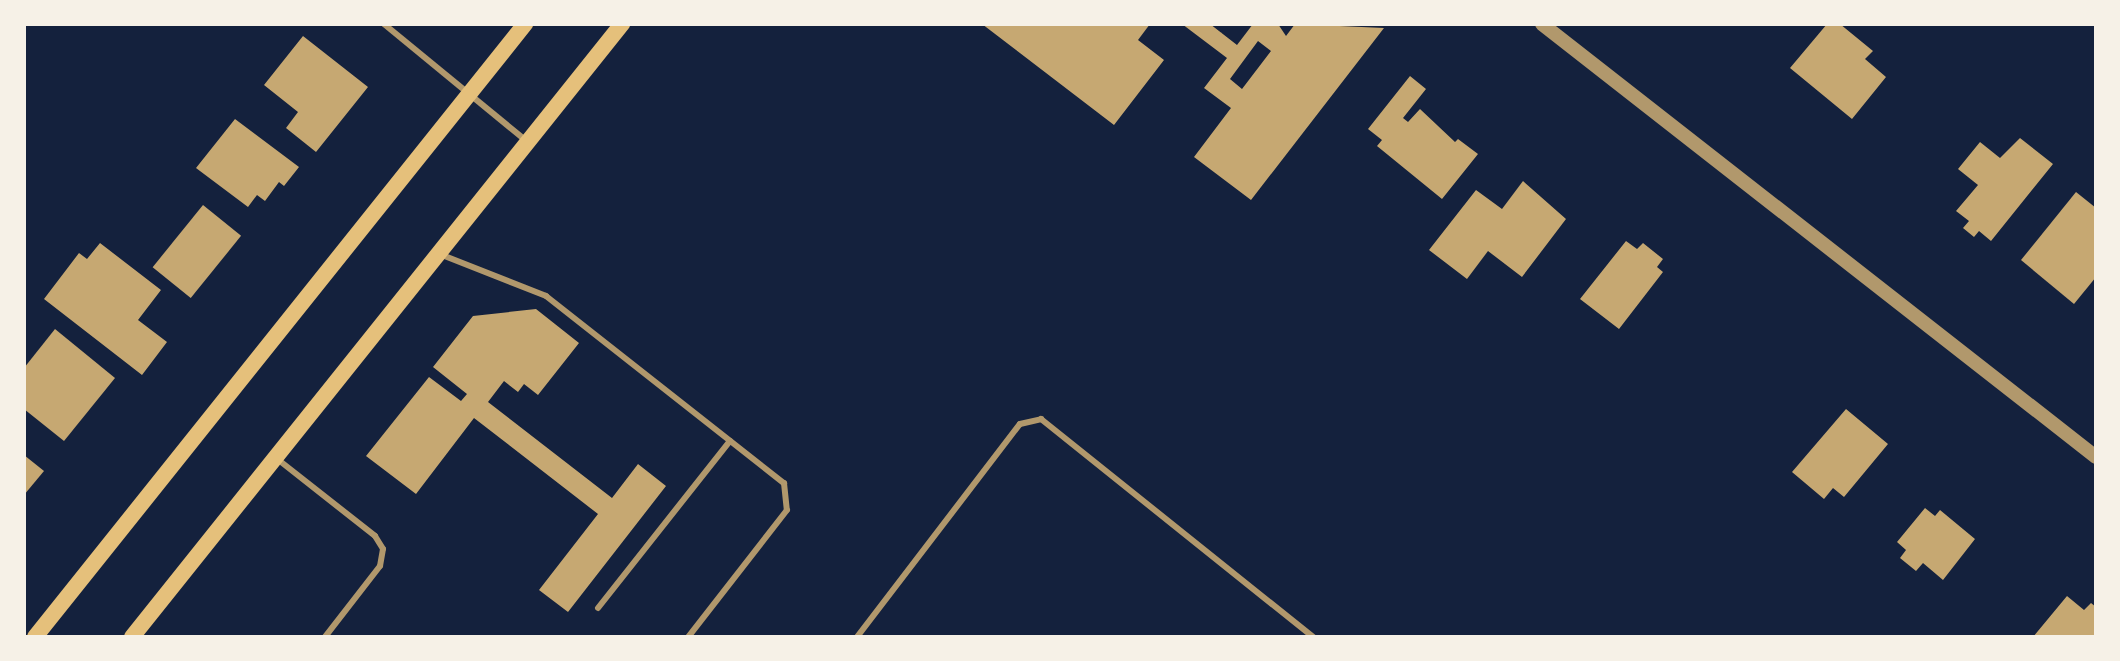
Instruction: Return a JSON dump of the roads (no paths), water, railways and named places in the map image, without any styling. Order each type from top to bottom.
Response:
[{"type":"main road","points":[[35,637],[525,24]]},
{"type":"main road","points":[[132,637],[622,24]]},
{"type":"street","points":[[1542,24],[2096,457]]},
{"type":"lane","points":[[384,24],[467,96],[528,142]]},
{"type":"lane","points":[[439,254],[546,296],[784,483],[787,510],[688,637]]},
{"type":"lane","points":[[857,637],[1020,424],[1041,419],[1313,637]]},
{"type":"lane","points":[[598,608],[730,441]]},
{"type":"lane","points":[[275,458],[375,536],[383,549],[380,566],[325,637]]}]
